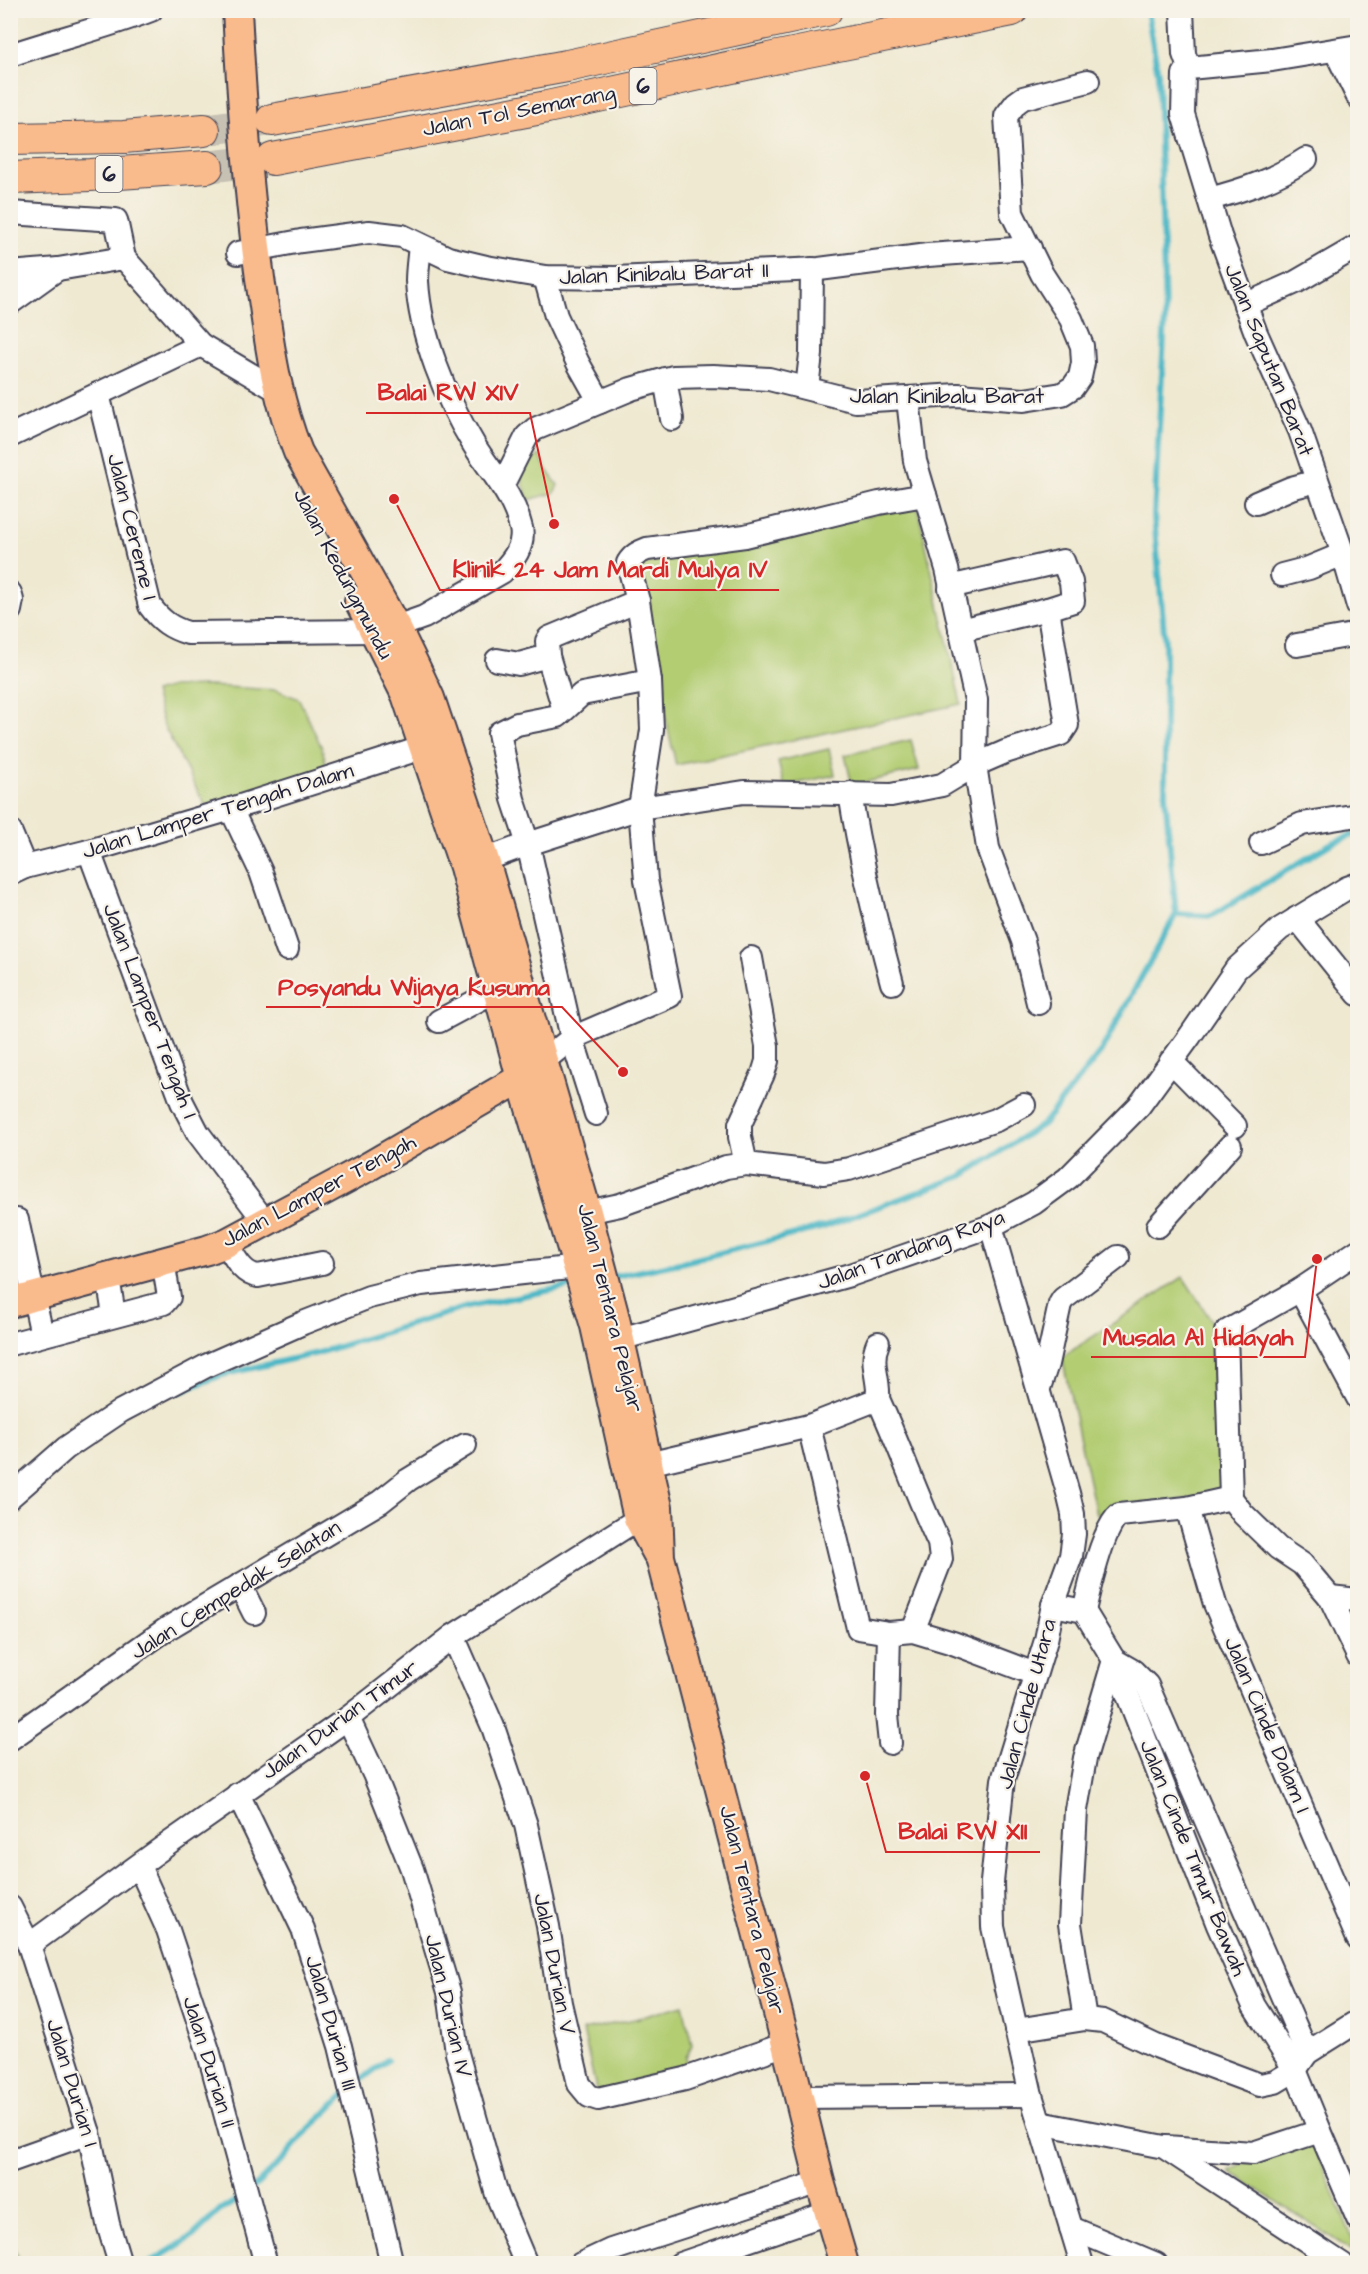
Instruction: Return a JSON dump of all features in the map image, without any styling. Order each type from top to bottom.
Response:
[{"type":"highway","name":"Jalan Tol Semarang","points":[[272,120],[567,66],[826,10]]},
{"type":"highway","name":"Jalan Tol Semarang","points":[[273,159],[547,107],[1012,10]]},
{"type":"highway","name":"6","points":[[10,139],[124,137],[204,130]]},
{"type":"highway","name":"6","points":[[10,177],[90,176],[207,167]]},
{"type":"main road","points":[[219,10],[231,58]]},
{"type":"main road","points":[[231,58],[237,10]]},
{"type":"main road","name":"Jalan Kedungmundu","points":[[231,58],[246,251],[267,384],[297,452],[386,629],[430,698],[531,1070]]},
{"type":"main road","name":"Jalan Kedungmundu","points":[[386,629],[425,747],[474,864],[497,990],[531,1070]]},
{"type":"main road","name":"Jalan Lamper Tengah","points":[[22,1300],[226,1243],[431,1132],[531,1070]]},
{"type":"main road","name":"Jalan Tentara Pelajar","points":[[531,1070],[587,1212],[586,1270]]},
{"type":"main road","name":"Jalan Tentara Pelajar","points":[[531,1070],[586,1270],[610,1327],[648,1464],[648,1512]]},
{"type":"main road","name":"Jalan Tentara Pelajar","points":[[610,1327],[648,1512],[820,2182],[844,2264]]},
{"type":"street","points":[[10,54],[108,26],[151,10]]},
{"type":"street","points":[[1182,10],[1184,54],[1189,68],[1272,60],[1358,46]]},
{"type":"street","points":[[1335,50],[1358,97]]},
{"type":"street","name":"Jalan Saputan Barat","points":[[1189,68],[1184,74],[1183,114],[1209,199],[1256,333],[1300,430],[1343,554],[1358,606]]},
{"type":"street","name":"Jalan Kinibalu Barat","points":[[503,484],[530,432],[631,389],[673,377],[713,376],[769,379],[856,401],[958,395],[1024,400],[1062,394],[1073,387],[1082,370],[1082,346],[1071,319],[1042,274],[1012,213],[1006,116],[1023,98],[1088,81]]},
{"type":"street","points":[[1209,199],[1242,191],[1273,178],[1306,159]]},
{"type":"street","points":[[10,213],[112,219],[118,224],[124,258],[201,345],[267,384]]},
{"type":"street","name":"Jalan Kinibalu Barat II","points":[[246,251],[369,232],[402,236],[448,258],[545,277],[615,278],[812,269],[928,255],[1030,248]]},
{"type":"street","name":"Jalan Cereme I","points":[[98,394],[150,606],[160,619],[172,628],[188,633],[386,629],[424,617],[502,573],[520,548],[521,529],[503,484],[475,447],[453,408],[436,361],[421,317],[417,280],[420,245]]},
{"type":"street","points":[[1245,305],[1296,282],[1358,246]]},
{"type":"street","points":[[10,273],[58,269],[124,258]]},
{"type":"street","points":[[10,303],[58,269]]},
{"type":"street","points":[[807,388],[811,354],[812,269]]},
{"type":"street","points":[[545,277],[556,316],[578,363],[600,402]]},
{"type":"street","points":[[10,435],[201,345]]},
{"type":"street","points":[[665,379],[672,419]]},
{"type":"street","points":[[908,399],[915,461],[947,569],[976,700],[975,765],[988,848],[1023,941],[1038,1003]]},
{"type":"street","points":[[1256,503],[1291,488],[1317,481]]},
{"type":"street","points":[[531,1070],[572,1038],[670,996],[646,880],[640,808],[652,730],[650,681],[638,601],[628,563],[636,554],[647,549],[745,536],[879,503],[925,495]]},
{"type":"street","points":[[1282,576],[1343,554]]},
{"type":"street","points":[[950,589],[958,585],[1063,561],[1071,582],[1073,601],[960,630]]},
{"type":"street","points":[[10,593],[12,600],[10,610]]},
{"type":"street","points":[[564,710],[548,656],[547,641],[549,638],[638,601]]},
{"type":"street","points":[[474,864],[640,808],[744,792],[891,795],[942,785],[975,765],[1005,752],[1061,734],[1067,725],[1048,609]]},
{"type":"street","points":[[1297,645],[1358,634]]},
{"type":"street","points":[[497,660],[519,664],[548,656]]},
{"type":"street","points":[[596,1114],[572,1038],[528,844],[513,799],[500,735],[501,731],[517,724],[558,716],[582,694],[650,681]]},
{"type":"street","name":"Jalan Lamper Tengah Dalam","points":[[18,871],[231,809],[425,747]]},
{"type":"street","points":[[849,793],[858,844],[892,983]]},
{"type":"street","points":[[231,809],[261,872],[287,949]]},
{"type":"street","points":[[1261,843],[1302,824],[1358,815]]},
{"type":"street","points":[[10,831],[18,871]]},
{"type":"street","name":"Jalan Lamper Tengah I","points":[[89,851],[182,1102],[198,1133],[266,1223]]},
{"type":"street","name":"Jalan Tandang Raya","points":[[610,1327],[850,1275],[991,1226],[1034,1203],[1068,1178],[1139,1106],[1236,969],[1280,929],[1347,888],[1358,884]]},
{"type":"street","points":[[1297,918],[1358,994]]},
{"type":"street","points":[[746,1164],[740,1137],[740,1124],[757,1090],[767,1061],[766,1039],[751,957]]},
{"type":"street","points":[[439,1021],[497,990]]},
{"type":"street","points":[[1158,1226],[1232,1136],[1172,1061]]},
{"type":"street","points":[[587,1212],[620,1205],[726,1167],[746,1164],[824,1173],[849,1169],[996,1120],[1024,1105]]},
{"type":"street","points":[[18,1220],[22,1300],[42,1335]]},
{"type":"street","name":"Jalan Cinde Utara","points":[[991,1226],[1039,1388],[1073,1514],[1074,1534],[1071,1556],[1053,1605],[1003,1780],[992,1882],[993,1927],[1031,2095],[1082,2264]]},
{"type":"street","points":[[226,1243],[246,1272],[251,1275],[258,1276],[322,1263]]},
{"type":"street","points":[[1358,1251],[1300,1290],[1225,1334],[1231,1498],[1243,1515],[1278,1548],[1302,1564],[1330,1597],[1358,1656]]},
{"type":"street","points":[[1039,1388],[1063,1299],[1118,1257]]},
{"type":"street","points":[[10,1344],[168,1300],[163,1261]]},
{"type":"street","points":[[10,1497],[66,1448],[121,1411],[208,1365],[303,1323],[369,1297],[420,1284],[586,1270]]},
{"type":"street","points":[[108,1276],[114,1315]]},
{"type":"street","points":[[1300,1290],[1358,1398]]},
{"type":"street","points":[[878,1343],[874,1351],[879,1389],[878,1399],[900,1445],[917,1496],[941,1551],[941,1559],[913,1631]]},
{"type":"street","points":[[648,1464],[809,1426],[878,1399]]},
{"type":"street","points":[[809,1426],[858,1628],[889,1633],[913,1631],[1035,1674]]},
{"type":"street","name":"Jalan Cempedak Selatan","points":[[10,1739],[168,1628],[380,1502],[408,1480],[465,1444]]},
{"type":"street","points":[[1053,1605],[1084,1611],[1090,1584],[1114,1519],[1119,1515],[1187,1508],[1231,1498]]},
{"type":"street","name":"Jalan Cinde Dalam I","points":[[1187,1508],[1215,1604],[1358,1939]]},
{"type":"street","name":"Jalan Durian Timur","points":[[29,1945],[238,1794],[348,1718],[453,1636],[648,1512]]},
{"type":"street","points":[[240,1586],[254,1613]]},
{"type":"street","points":[[1330,1597],[1358,1600]]},
{"type":"street","name":"Jalan Cinde Timur Bawah","points":[[1084,1611],[1114,1660],[1227,1945],[1254,2006],[1301,2062],[1320,2131],[1358,2219]]},
{"type":"street","points":[[889,1633],[887,1714],[890,1743]]},
{"type":"street","name":"Jalan Durian V","points":[[453,1636],[493,1727],[526,1825],[548,1926],[560,2003],[579,2084],[584,2092],[598,2099],[685,2079],[786,2044]]},
{"type":"street","points":[[1085,2019],[1070,1924],[1076,1810],[1085,1758],[1114,1660],[1133,1671],[1147,1685],[1301,2062]]},
{"type":"street","name":"Jalan Durian IV","points":[[348,1718],[374,1774],[412,1869],[449,1992],[457,2053],[497,2195],[526,2264]]},
{"type":"street","name":"Jalan Durian III","points":[[238,1794],[303,1929],[340,2046],[392,2264]]},
{"type":"street","name":"Jalan Durian II","points":[[139,1866],[168,1930],[208,2050],[266,2264]]},
{"type":"street","name":"Jalan Durian I","points":[[10,1907],[29,1945],[89,2133],[108,2224],[120,2264]]},
{"type":"street","points":[[1016,2030],[1085,2019],[1103,2021],[1156,2046],[1260,2085],[1275,2082],[1358,2021]]},
{"type":"street","points":[[799,2097],[1031,2095]]},
{"type":"street","points":[[1040,2123],[1164,2147],[1252,2153],[1320,2131]]},
{"type":"street","points":[[10,2161],[89,2133]]},
{"type":"street","points":[[1164,2147],[1342,2264]]},
{"type":"street","points":[[580,2264],[628,2253],[820,2182]]},
{"type":"street","points":[[680,2264],[828,2212]]},
{"type":"street","points":[[1071,2228],[1156,2264]]},
{"type":"green space","points":[[540,455],[546,469],[558,485],[554,493],[528,500],[521,476],[526,465]]},
{"type":"green space","points":[[917,505],[961,704],[676,765],[632,566]]},
{"type":"green space","points":[[208,686],[277,690],[299,699],[322,748],[327,768],[206,807],[163,724],[154,692],[172,687]]},
{"type":"green space","points":[[911,740],[919,770],[852,785],[845,755]]},
{"type":"green space","points":[[829,749],[835,775],[784,786],[778,761]]},
{"type":"green space","points":[[1183,1277],[1220,1334],[1224,1493],[1096,1514],[1062,1357]]},
{"type":"green space","points":[[683,2005],[692,2045],[686,2057],[687,2070],[597,2094],[583,2030],[635,2019]]},
{"type":"green space","points":[[1306,2127],[1357,2249],[1357,2254],[1229,2171],[1259,2157]]},
{"type":"green space","points":[[11,2234],[20,2263],[11,2263]]},
{"type":"waterway","points":[[612,1277],[680,1263],[824,1227],[962,1176],[1043,1124],[1100,1053],[1176,914],[1165,794],[1165,644],[1154,516],[1165,318],[1158,74],[1147,10]]},
{"type":"waterway","points":[[1176,914],[1211,916],[1332,843],[1358,833]]},
{"type":"waterway","points":[[178,1392],[222,1375],[318,1353],[467,1307],[576,1285]]},
{"type":"waterway","points":[[354,2085],[387,2060]]},
{"type":"waterway","points":[[251,2190],[347,2092]]},
{"type":"waterway","points":[[148,2264],[193,2236],[218,2212],[243,2196]]},
{"type":"waterway","points":[[660,2264],[676,2258]]},
{"type":"tunnel","points":[[204,130],[271,120]]},
{"type":"tunnel","points":[[207,167],[273,159]]},
{"type":"place","name":"Klinik 24 Jam Mardi Mulya IV","points":[[394,499]]},
{"type":"place","name":"Balai RW XIV","points":[[554,524]]},
{"type":"place","name":"Posyandu Wijaya Kusuma","points":[[623,1072]]},
{"type":"place","name":"Musala Al Hidayah","points":[[1317,1259]]},
{"type":"place","name":"Balai RW XII","points":[[865,1776]]}]
